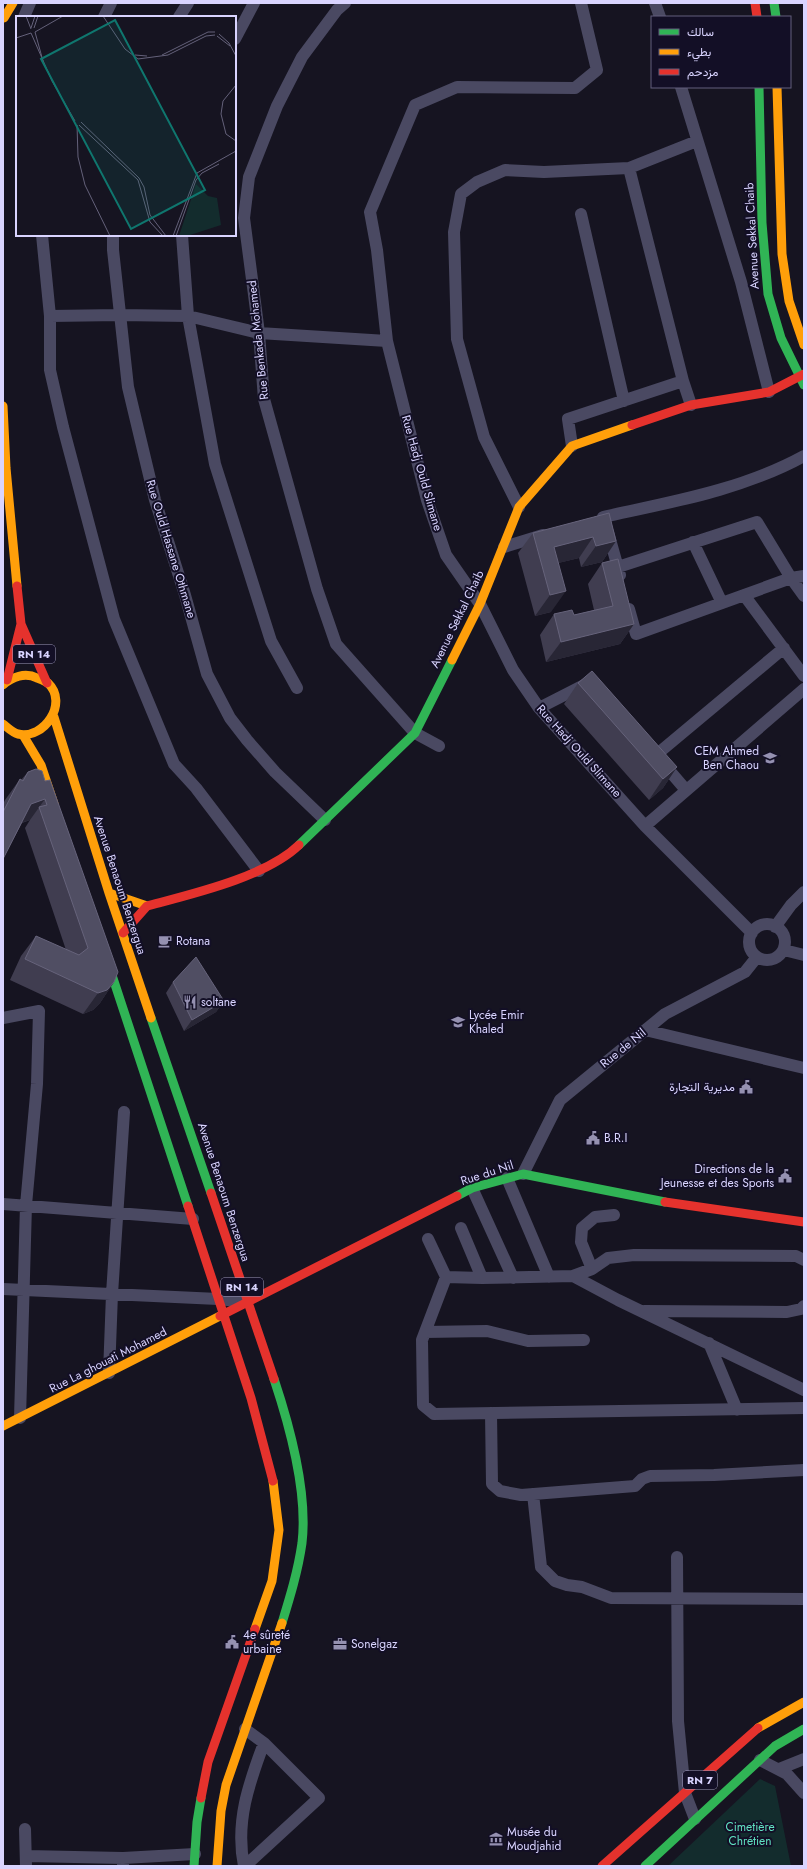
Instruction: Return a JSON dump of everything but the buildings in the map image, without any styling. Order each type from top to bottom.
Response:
[{"type":"main road","points":[[3,19],[13,3]]},
{"type":"main road","points":[[755,3],[757,16]]},
{"type":"main road","points":[[774,3],[776,16]]},
{"type":"main road","name":"Avenue Sekkal Chaib","points":[[147,906],[196,893],[259,871],[295,849],[415,732],[480,604],[519,507],[572,446],[691,405],[769,392],[802,379],[789,359],[778,331],[769,303],[764,274],[759,88]]},
{"type":"main road","points":[[777,88],[783,262],[789,301],[804,345]]},
{"type":"main road","name":"RN 14","points":[[3,406],[4,468],[21,624],[47,683]]},
{"type":"main road","name":"RN 14","points":[[5,683],[21,624]]},
{"type":"main road","points":[[5,683],[17,676],[28,674],[38,677],[47,683],[56,699],[54,717],[44,728],[38,732],[23,735]]},
{"type":"main road","name":"Avenue Benaoum Benzergua","points":[[54,717],[109,893],[281,1401],[297,1464],[302,1509],[302,1542],[297,1572],[280,1632],[226,1785],[221,1811],[217,1866]]},
{"type":"main road","points":[[3,739],[5,726],[23,735],[40,765],[58,817]]},
{"type":"main road","points":[[109,893],[147,906],[123,933]]},
{"type":"main road","name":"RN 14","points":[[104,950],[251,1398],[273,1481],[279,1530],[272,1581],[208,1762],[196,1822],[194,1860]]},
{"type":"main road","name":"Rue du Nil","points":[[223,1316],[472,1188],[523,1174],[674,1204],[804,1222]]},
{"type":"main road","name":"Rue La ghouati Mohamed","points":[[3,1426],[223,1316]]},
{"type":"main road","name":"RN 7","points":[[602,1866],[759,1727],[804,1702]]},
{"type":"main road","name":"RN 7","points":[[644,1866],[775,1746],[804,1729]]},
{"type":"street","points":[[24,16],[30,3]]},
{"type":"street","points":[[104,16],[111,3]]},
{"type":"street","points":[[180,16],[188,3]]},
{"type":"street","points":[[236,38],[254,3]]},
{"type":"street","name":"Rue Benkada Mohamed","points":[[344,3],[337,10],[302,57],[277,106],[249,177],[244,218],[258,333],[264,398],[316,589],[336,644],[415,732],[439,746]]},
{"type":"street","name":"Rue Hadj Ould Slimane","points":[[581,3],[597,70],[575,88],[457,87],[415,105],[370,212],[377,250],[387,341],[429,507],[446,555],[480,604],[513,670],[539,708],[645,826],[752,933]]},
{"type":"street","points":[[655,3],[660,16]]},
{"type":"street","points":[[3,19],[16,20]]},
{"type":"street","points":[[681,88],[742,282],[769,392]]},
{"type":"street","points":[[519,507],[484,437],[457,339],[454,232],[461,194],[477,182],[505,170],[544,172],[629,168],[697,141]]},
{"type":"street","points":[[629,168],[682,382],[691,405]]},
{"type":"street","points":[[581,214],[624,401]]},
{"type":"street","points":[[42,236],[50,316],[52,377],[63,427],[114,619],[174,764],[196,788],[259,871]]},
{"type":"street","name":"Rue Ould Hassane Othmane","points":[[113,236],[113,250],[128,387],[155,500],[185,595],[207,674],[230,718],[247,740],[275,772],[325,820]]},
{"type":"street","points":[[182,236],[188,316],[215,464],[271,641],[297,688]]},
{"type":"street","points":[[50,316],[188,316],[258,333],[387,341]]},
{"type":"street","points":[[572,446],[568,419],[682,382]]},
{"type":"street","points":[[588,521],[705,495],[778,469],[804,456]]},
{"type":"street","points":[[603,517],[636,634],[791,578],[804,576]]},
{"type":"street","points":[[618,567],[757,522],[791,578],[804,596]]},
{"type":"street","points":[[504,547],[558,531]]},
{"type":"street","points":[[3,542],[14,559]]},
{"type":"street","points":[[693,542],[722,603]]},
{"type":"street","points":[[744,595],[804,676]]},
{"type":"street","points":[[656,755],[784,648]]},
{"type":"street","points":[[539,708],[592,681],[597,687]]},
{"type":"street","points":[[645,826],[804,689]]},
{"type":"street","points":[[642,738],[686,790]]},
{"type":"street","points":[[775,927],[791,905],[804,892]]},
{"type":"street","points":[[766,924],[775,927],[782,932],[784,938],[784,950],[770,960],[764,960],[757,957],[751,950],[749,944],[752,933],[766,924]]},
{"type":"street","points":[[784,950],[804,955]]},
{"type":"street","name":"Rue de Nil","points":[[523,1174],[560,1100],[665,1014],[745,972],[757,957]]},
{"type":"street","points":[[3,1018],[39,1011],[37,1084],[26,1205],[22,1289],[20,1418]]},
{"type":"street","points":[[645,1030],[803,1064]]},
{"type":"street","points":[[110,1372],[112,1294],[124,1112]]},
{"type":"street","points":[[507,1178],[549,1277]]},
{"type":"street","points":[[472,1188],[513,1278]]},
{"type":"street","points":[[3,1204],[193,1219]]},
{"type":"street","points":[[592,1269],[581,1242],[582,1228],[595,1217],[614,1215]]},
{"type":"street","points":[[461,1228],[482,1278]]},
{"type":"street","points":[[428,1239],[446,1277],[422,1340],[423,1405],[434,1414],[804,1408]]},
{"type":"street","points":[[446,1277],[513,1278],[574,1276],[592,1269],[608,1258],[634,1255],[796,1256],[804,1260]]},
{"type":"street","points":[[574,1276],[641,1311],[804,1390]]},
{"type":"street","points":[[3,1289],[218,1299],[248,1302]]},
{"type":"street","points":[[641,1311],[787,1312],[801,1309],[804,1306]]},
{"type":"street","points":[[425,1332],[487,1332],[528,1341],[584,1340]]},
{"type":"street","points":[[709,1343],[737,1410]]},
{"type":"street","points":[[491,1413],[492,1484],[500,1491],[521,1495],[635,1486],[650,1476],[714,1475],[804,1470]]},
{"type":"street","points":[[533,1494],[541,1567],[555,1581],[566,1585],[582,1587],[611,1598],[804,1599]]},
{"type":"street","points":[[677,1558],[678,1721],[685,1793],[695,1819]]},
{"type":"street","points":[[244,1866],[319,1798],[264,1742],[245,1729]]},
{"type":"street","points":[[244,1866],[240,1847],[244,1804],[264,1742]]},
{"type":"street","points":[[779,1770],[804,1759]]},
{"type":"street","points":[[760,1760],[787,1774],[804,1793]]},
{"type":"street","points":[[25,1830],[26,1861],[123,1862],[194,1860]]},
{"type":"green space","name":"Cimetière Chrétien","points":[[760,1779],[775,1786],[791,1866],[668,1866]]},
{"type":"traffic: fast","points":[[774,3],[776,16]]},
{"type":"traffic: fast","points":[[759,88],[762,223],[768,294],[781,338],[804,385]]},
{"type":"traffic: fast","points":[[299,845],[415,733],[452,660]]},
{"type":"traffic: fast","points":[[106,957],[188,1206]]},
{"type":"traffic: fast","points":[[151,1018],[211,1193]]},
{"type":"traffic: fast","points":[[457,1196],[472,1188],[523,1174],[665,1202]]},
{"type":"traffic: fast","points":[[274,1379],[286,1418],[296,1460],[300,1481],[303,1523],[302,1543],[298,1564],[282,1623]]},
{"type":"traffic: fast","points":[[645,1866],[775,1746],[804,1729]]},
{"type":"traffic: fast","points":[[194,1866],[197,1822],[201,1798]]},
{"type":"traffic: slow","points":[[4,18],[13,3]]},
{"type":"traffic: slow","points":[[777,88],[782,254],[789,301],[804,345]]},
{"type":"traffic: slow","points":[[3,406],[6,468],[17,586]]},
{"type":"traffic: slow","points":[[452,660],[480,604],[519,507],[572,446],[632,425]]},
{"type":"traffic: slow","points":[[3,685],[19,676],[32,676],[48,683],[54,691],[56,700],[55,710],[51,718],[37,731],[28,734],[18,734],[3,724]]},
{"type":"traffic: slow","points":[[54,717],[109,893],[151,1018]]},
{"type":"traffic: slow","points":[[23,735],[41,765],[54,804]]},
{"type":"traffic: slow","points":[[109,893],[147,906]]},
{"type":"traffic: slow","points":[[3,1426],[220,1316]]},
{"type":"traffic: slow","points":[[255,1629],[272,1581],[279,1530],[273,1481]]},
{"type":"traffic: slow","points":[[217,1866],[221,1811],[226,1785],[282,1623]]},
{"type":"traffic: slow","points":[[758,1728],[804,1702]]},
{"type":"traffic: jam","points":[[755,3],[757,16]]},
{"type":"traffic: jam","points":[[632,425],[691,405],[769,392],[804,374]]},
{"type":"traffic: jam","points":[[7,680],[21,624],[17,586]]},
{"type":"traffic: jam","points":[[21,624],[47,683]]},
{"type":"traffic: jam","points":[[147,906],[206,890],[248,875],[268,866],[285,856],[299,845]]},
{"type":"traffic: jam","points":[[123,933],[147,906]]},
{"type":"traffic: jam","points":[[211,1193],[274,1379]]},
{"type":"traffic: jam","points":[[220,1316],[457,1196]]},
{"type":"traffic: jam","points":[[665,1202],[804,1222]]},
{"type":"traffic: jam","points":[[188,1206],[251,1398],[273,1481]]},
{"type":"traffic: jam","points":[[201,1798],[208,1762],[255,1629]]},
{"type":"traffic: jam","points":[[602,1866],[758,1728]]},
{"type":"place","name":"CEM Ahmed Ben Chaou","points":[[770,758]]},
{"type":"place","name":"Rotana","points":[[165,941]]},
{"type":"place","name":"soltane","points":[[190,1002]]},
{"type":"place","name":"Lycée Emir Khaled","points":[[458,1022]]},
{"type":"place","name":"مديرية التجارة","points":[[746,1087]]},
{"type":"place","name":"B.R.I","points":[[593,1138]]},
{"type":"place","name":"Directions de la Jeunesse et des Sports","points":[[785,1176]]},
{"type":"place","name":"4e sûreté urbaine","points":[[232,1642]]},
{"type":"place","name":"Sonelgaz","points":[[340,1644]]},
{"type":"place","name":"Musée du Moudjahid","points":[[496,1839]]}]
